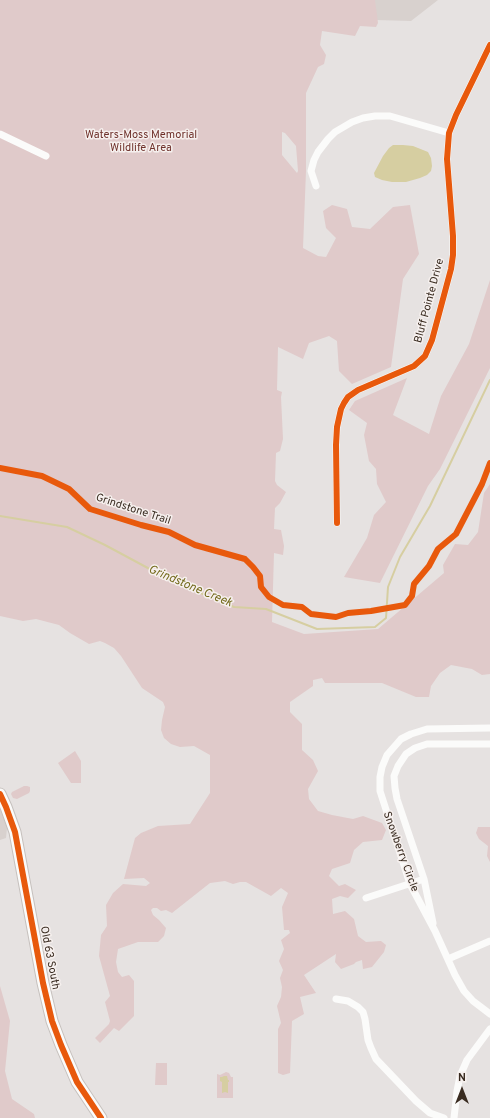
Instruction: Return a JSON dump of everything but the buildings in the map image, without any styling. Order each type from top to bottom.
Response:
[{"type":"main road","name":"Old 63 South","points":[[0,794],[15,832],[43,983],[52,1021],[76,1082],[101,1118]]},
{"type":"street","name":"Bluff Pointe Drive","points":[[336,523],[337,427],[344,403],[358,390],[414,366],[425,356],[432,340],[451,269],[453,255],[447,159],[449,133],[456,115],[490,45]]},
{"type":"street","points":[[316,186],[311,171],[318,152],[335,132],[352,122],[375,116],[390,116],[449,133]]},
{"type":"street","points":[[0,134],[46,156]]},
{"type":"street","name":"Snowberry Circle","points":[[435,930],[410,884],[380,791],[382,766],[394,745],[401,739],[411,734],[427,729],[490,728]]},
{"type":"street","name":"Snowberry Circle","points":[[435,930],[424,879],[397,799],[394,776],[398,766],[406,754],[415,748],[427,744],[490,744]]},
{"type":"street","points":[[366,898],[424,879]]},
{"type":"street","points":[[435,930],[464,991],[473,1001],[490,1014]]},
{"type":"street","points":[[448,959],[490,941]]},
{"type":"street","points":[[336,999],[348,1001],[358,1007],[365,1019],[368,1040],[376,1059],[416,1101],[430,1113],[444,1118]]},
{"type":"street","points":[[454,1118],[456,1091],[460,1076],[467,1060],[490,1029]]},
{"type":"shaded area","points":[[341,0],[438,0],[411,21],[341,19]]},
{"type":"shaded area","points":[[393,145],[413,146],[428,152],[431,158],[431,171],[427,175],[406,182],[392,182],[375,177],[374,173],[383,156]]},
{"type":"shaded area","points":[[0,809],[7,828],[6,838],[0,840]]},
{"type":"shaded area","points":[[227,1076],[229,1080],[228,1093],[222,1093],[222,1082],[220,1081],[220,1077]]},
{"type":"green space","name":"Waters-Moss Memorial Wildlife Area","points":[[0,0],[375,0],[378,23],[376,27],[360,26],[355,36],[322,31],[320,45],[326,55],[324,64],[318,67],[306,93],[306,171],[303,248],[318,256],[326,257],[336,238],[326,228],[323,211],[332,205],[347,209],[352,227],[370,229],[393,207],[410,205],[419,254],[403,279],[391,367],[352,384],[339,371],[337,341],[329,336],[309,343],[303,359],[278,347],[277,390],[282,392],[283,439],[280,451],[276,453],[275,481],[277,485],[286,492],[280,503],[275,508],[274,529],[281,530],[284,546],[283,555],[274,553],[272,622],[304,634],[378,629],[444,573],[443,565],[455,544],[468,545],[478,532],[484,493],[490,484],[490,674],[482,675],[472,669],[451,665],[440,673],[431,686],[429,697],[416,697],[382,683],[325,683],[322,678],[313,680],[313,686],[290,702],[290,712],[302,724],[302,750],[313,760],[318,771],[308,789],[309,799],[318,811],[353,819],[363,816],[382,823],[386,830],[382,840],[363,842],[354,850],[350,863],[332,869],[329,876],[339,886],[345,884],[356,890],[348,898],[340,896],[332,899],[333,914],[345,911],[354,919],[358,936],[366,942],[381,941],[386,945],[384,952],[372,967],[363,969],[362,960],[341,969],[335,962],[336,954],[304,975],[316,993],[300,997],[304,1014],[292,1021],[290,1073],[283,1075],[278,1073],[278,1029],[281,1023],[277,1006],[281,997],[282,987],[280,978],[283,970],[279,961],[284,949],[281,940],[290,933],[289,930],[284,930],[282,907],[288,893],[281,888],[271,896],[246,882],[233,884],[225,881],[210,883],[172,913],[166,910],[161,911],[157,908],[153,908],[151,910],[153,915],[166,928],[164,936],[158,942],[138,942],[118,949],[116,962],[118,972],[122,977],[129,975],[134,981],[134,1016],[119,1031],[114,1028],[100,1043],[95,1038],[109,1024],[110,1021],[105,1002],[110,996],[99,956],[101,935],[107,926],[106,905],[113,893],[123,884],[146,886],[150,883],[144,878],[124,879],[135,838],[141,833],[158,826],[190,824],[210,793],[210,755],[194,746],[180,747],[171,744],[164,738],[161,730],[165,707],[163,702],[142,688],[114,648],[100,641],[89,644],[59,625],[36,619],[23,621],[0,616]],"holes":[[[282,132],[285,133],[296,146],[297,173],[282,155]]]},
{"type":"green space","points":[[490,280],[490,368],[440,469],[428,486],[380,583],[344,577],[367,538],[374,515],[386,502],[377,484],[376,469],[369,461],[364,435],[367,423],[349,410],[355,401],[407,378],[393,415],[429,434],[441,396],[469,344]]},
{"type":"green space","points":[[75,751],[81,761],[81,783],[71,783],[58,763]]},
{"type":"green space","points":[[24,786],[30,787],[29,793],[17,799],[13,798],[11,794],[12,792]]},
{"type":"green space","points":[[478,827],[490,827],[490,862],[487,856],[488,846],[479,839],[476,833]]},
{"type":"green space","points":[[0,986],[10,1021],[5,1071],[12,1099],[34,1114],[35,1118],[0,1118]]},
{"type":"green space","points":[[156,1063],[167,1063],[167,1085],[155,1085]]},
{"type":"green space","points":[[226,1072],[233,1077],[233,1098],[217,1098],[217,1074],[220,1075]]},
{"type":"waterway","name":"Grindstone Creek","points":[[0,516],[67,527],[105,545],[172,581],[234,607],[266,609],[317,629],[375,627],[386,618],[388,587],[400,557],[430,506],[490,380]]},
{"type":"cycle path","points":[[337,523],[337,427],[344,403],[348,397],[358,390],[414,366],[425,356],[432,340],[451,269],[453,255],[447,159],[449,133],[456,115],[490,45]]},
{"type":"cycle path","name":"Grindstone Trail","points":[[0,468],[42,476],[69,489],[90,509],[169,532],[195,545],[245,559],[260,576],[261,587],[269,597],[283,605],[302,607],[311,614],[336,617],[348,613],[371,611],[405,605],[412,596],[414,584],[429,566],[438,549],[456,534],[482,484],[490,463]]},
{"type":"cycle path","points":[[0,794],[15,832],[43,983],[52,1021],[77,1082],[101,1118]]}]
